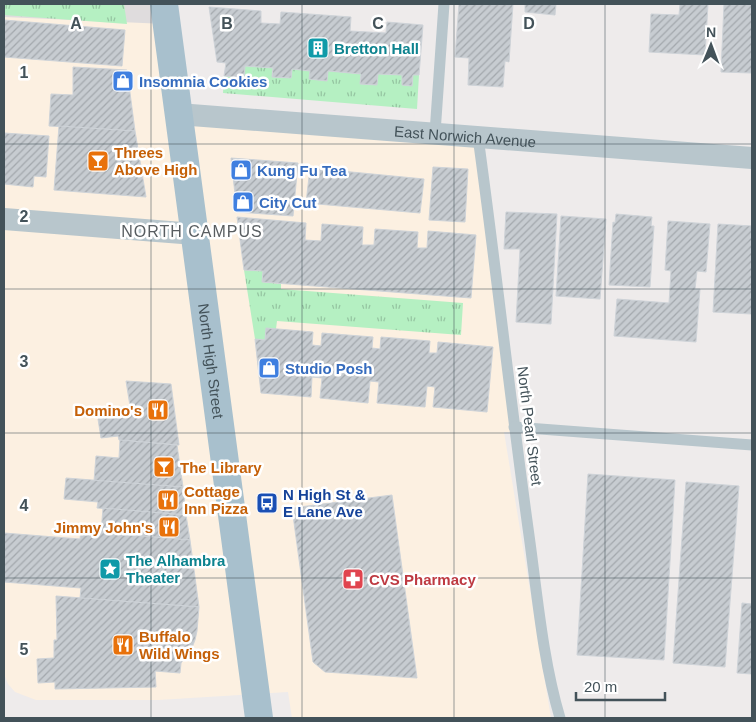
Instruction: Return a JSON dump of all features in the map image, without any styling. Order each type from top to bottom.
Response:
[{"type":"main road","name":"North High Street","points":[[164,4],[259,718]]},
{"type":"street","name":"East Norwich Avenue","points":[[178,114],[752,158]]},
{"type":"street","points":[[4,220],[195,234]]},
{"type":"lane","points":[[435,133],[444,4]]},
{"type":"lane","name":"North Pearl Street","points":[[478,137],[514,427],[544,644],[552,693],[560,718]]},
{"type":"lane","points":[[514,427],[752,445]]},
{"type":"shaded area","points":[[4,4],[164,4],[178,114],[478,137],[515,432],[504,432],[551,718],[292,718],[288,692],[158,700],[36,700],[15,692],[8,684],[4,674]]},
{"type":"shaded area","points":[[4,4],[164,4],[166,24],[4,17]]},
{"type":"green space","points":[[4,4],[124,4],[127,24],[4,15]]},
{"type":"green space","points":[[245,66],[273,68],[272,77],[291,78],[292,69],[310,71],[310,79],[327,81],[328,71],[361,74],[360,84],[376,85],[378,74],[402,75],[402,85],[412,86],[413,75],[419,75],[417,109],[223,93],[224,76]]},
{"type":"green space","points":[[244,270],[263,271],[262,282],[281,284],[281,289],[463,303],[461,335],[277,321],[276,329],[265,340],[255,339]]},
{"type":"building","points":[[459,4],[513,4],[509,62],[505,61],[503,87],[468,85],[469,58],[455,57]]},
{"type":"building","points":[[525,4],[556,4],[555,15],[525,12]]},
{"type":"building","points":[[680,4],[708,4],[705,55],[649,52],[651,14],[679,15]]},
{"type":"building","points":[[724,4],[752,4],[752,73],[721,72]]},
{"type":"building","name":"Bretton Hall","points":[[209,7],[261,11],[261,23],[280,24],[281,12],[351,17],[350,31],[386,33],[387,22],[423,25],[419,75],[413,75],[412,86],[402,85],[402,75],[378,74],[377,85],[360,84],[361,74],[328,71],[327,81],[309,79],[310,71],[292,69],[291,78],[272,77],[273,68],[245,66],[244,78],[224,76],[226,63],[217,62]]},
{"type":"building","points":[[4,20],[125,30],[122,66],[4,57]]},
{"type":"building","points":[[73,67],[127,70],[135,131],[49,126],[51,94],[73,95]]},
{"type":"building","name":"Threes Above High","points":[[59,126],[135,131],[146,197],[54,190]]},
{"type":"building","points":[[4,133],[49,136],[46,177],[34,176],[33,187],[4,184]]},
{"type":"building","points":[[231,158],[298,163],[293,216],[237,212]]},
{"type":"building","points":[[433,167],[468,169],[465,222],[429,220]]},
{"type":"building","points":[[310,168],[424,179],[420,213],[306,203]]},
{"type":"building","points":[[506,212],[557,214],[551,324],[516,322],[520,249],[504,249]]},
{"type":"building","points":[[616,214],[652,217],[651,226],[654,226],[650,287],[609,285],[613,222],[615,223]]},
{"type":"building","points":[[561,216],[606,219],[600,299],[556,296]]},
{"type":"building","points":[[237,217],[306,223],[305,240],[321,241],[322,224],[363,227],[362,245],[374,245],[375,229],[418,232],[417,248],[427,248],[428,231],[476,235],[471,298],[262,282],[263,271],[244,270]]},
{"type":"building","points":[[668,221],[710,224],[706,272],[697,271],[695,289],[700,289],[696,342],[614,336],[617,299],[669,303],[671,271],[665,270]]},
{"type":"building","points":[[718,224],[752,226],[752,314],[713,312]]},
{"type":"building","points":[[266,328],[313,332],[312,345],[321,346],[322,333],[373,337],[372,348],[380,349],[381,337],[430,341],[429,353],[437,353],[438,342],[493,347],[487,412],[433,407],[435,387],[427,386],[425,407],[377,403],[379,382],[370,381],[368,403],[320,398],[322,378],[312,377],[311,397],[261,393],[255,339],[265,340]]},
{"type":"building","points":[[126,381],[171,384],[179,445],[119,440],[118,436],[101,438],[98,419],[116,416],[115,409],[130,406]]},
{"type":"building","points":[[120,440],[177,445],[183,487],[94,481],[96,456],[119,458]]},
{"type":"building","points":[[588,474],[675,480],[664,660],[577,655]]},
{"type":"building","points":[[66,478],[183,487],[186,515],[97,508],[98,502],[64,499]]},
{"type":"building","points":[[686,482],[739,486],[725,667],[673,663]]},
{"type":"building","name":"CVS Pharmacy","points":[[392,495],[417,678],[325,672],[313,662],[292,508]]},
{"type":"building","points":[[103,508],[186,515],[190,540],[101,533]]},
{"type":"building","points":[[81,531],[190,540],[199,607],[80,598],[81,588],[4,582],[4,533],[80,539]]},
{"type":"building","name":"Buffalo Wild Wings","points":[[56,596],[199,607],[195,640],[191,650],[181,663],[180,673],[155,671],[156,687],[55,689],[55,682],[38,683],[37,659],[54,658],[54,640],[57,640]]},
{"type":"building","points":[[742,603],[752,604],[752,674],[737,673]]},
{"type":"place","name":"Bretton Hall","points":[[318,48]]},
{"type":"place","name":"Insomnia Cookies","points":[[123,81]]},
{"type":"place","name":"Threes Above High","points":[[98,161]]},
{"type":"place","name":"Kung Fu Tea","points":[[241,170]]},
{"type":"place","name":"City Cut","points":[[243,202]]},
{"type":"place","name":"Studio Posh","points":[[269,368]]},
{"type":"place","name":"Domino's","points":[[158,410]]},
{"type":"place","name":"The Library","points":[[164,467]]},
{"type":"place","name":"Cottage Inn Pizza","points":[[168,500]]},
{"type":"place","name":"N High St & E Lane Ave","points":[[267,503]]},
{"type":"place","name":"Jimmy John's","points":[[169,527]]},
{"type":"place","name":"The Alhambra Theater","points":[[110,569]]},
{"type":"place","name":"CVS Pharmacy","points":[[353,579]]},
{"type":"place","name":"Buffalo Wild Wings","points":[[123,645]]},
{"type":"district","name":"NORTH CAMPUS","points":[[192,231]]}]
